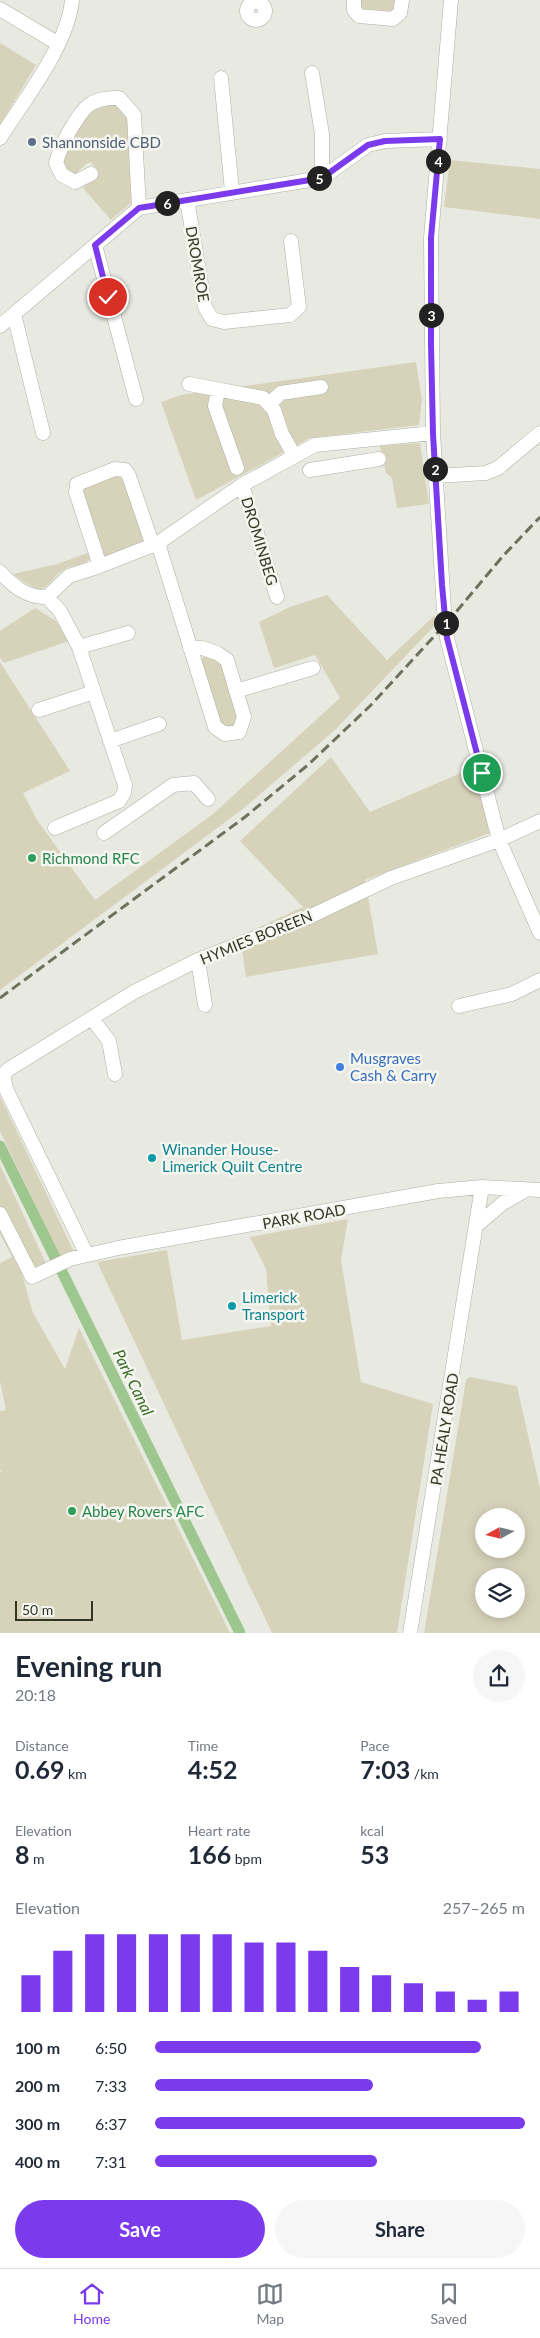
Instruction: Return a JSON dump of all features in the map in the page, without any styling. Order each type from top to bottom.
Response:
[{"type":"street","points":[[0,138],[57,43],[71,13],[72,0]]},
{"type":"street","points":[[354,0],[354,10],[359,16],[393,19],[400,13],[402,0]]},
{"type":"street","points":[[451,0],[431,238],[433,434],[447,638],[499,840],[540,932]]},
{"type":"street","points":[[0,9],[57,43]]},
{"type":"street","points":[[312,73],[322,134],[322,178]]},
{"type":"street","points":[[220,78],[232,191]]},
{"type":"street","points":[[90,174],[75,182],[62,175],[56,163],[58,152],[83,108],[104,98],[119,98],[134,114],[139,208]]},
{"type":"street","points":[[0,326],[139,208],[232,191],[322,178],[368,145],[385,141],[440,139]]},
{"type":"street","name":"DROMROE","points":[[187,200],[205,307],[212,319],[224,322],[290,315],[299,307],[291,241]]},
{"type":"street","points":[[95,245],[136,400]]},
{"type":"street","points":[[14,314],[43,433]]},
{"type":"street","points":[[189,384],[263,398],[270,403],[294,456]]},
{"type":"street","points":[[270,403],[281,393],[321,387]]},
{"type":"street","points":[[218,390],[216,406],[237,468]]},
{"type":"street","points":[[436,476],[486,473],[498,468],[540,433]]},
{"type":"street","name":"DROMINBEG","points":[[47,597],[69,576],[155,544],[242,485],[315,445],[433,434]]},
{"type":"street","points":[[340,443],[344,464]]},
{"type":"street","points":[[310,470],[379,459]]},
{"type":"street","points":[[100,566],[76,492],[77,484],[115,469],[125,470],[130,476],[155,544],[215,727],[225,734],[238,732],[244,717],[227,660],[217,653],[202,648],[190,648]]},
{"type":"street","name":"DROMINBEG","points":[[242,485],[277,597]]},
{"type":"street","points":[[0,572],[13,586],[30,595],[47,597],[60,611],[79,647],[125,785],[124,793],[119,801],[55,828]]},
{"type":"street","points":[[79,647],[128,633]]},
{"type":"street","points":[[236,691],[314,668]]},
{"type":"street","points":[[38,710],[94,692]]},
{"type":"street","points":[[110,741],[159,724]]},
{"type":"street","points":[[104,833],[173,784],[194,783],[208,799]]},
{"type":"street","points":[[119,801],[129,816]]},
{"type":"street","name":"HYMIES BOREEN","points":[[87,1255],[6,1089],[3,1075],[8,1069],[93,1020],[134,992],[198,960],[310,916],[391,878],[499,840],[540,821]]},
{"type":"street","points":[[198,960],[205,1005]]},
{"type":"street","points":[[458,1006],[512,994],[540,980]]},
{"type":"street","points":[[93,1020],[109,1041],[114,1074]]},
{"type":"street","name":"PARK ROAD","points":[[0,1214],[32,1276],[70,1259],[87,1255],[438,1191],[482,1187],[533,1190]]},
{"type":"street","name":"PA HEALY ROAD","points":[[410,1633],[482,1187]]},
{"type":"street","points":[[477,1225],[503,1204],[533,1190]]},
{"type":"shaded area","points":[[360,0],[396,0],[394,11],[363,9]]},
{"type":"shaded area","points":[[0,43],[36,65],[0,125]]},
{"type":"shaded area","points":[[106,101],[118,105],[128,114],[133,191],[131,203],[111,220],[83,188],[97,172],[91,162],[74,174],[71,174],[65,168],[63,160],[63,154],[92,107]]},
{"type":"shaded area","points":[[450,160],[540,169],[540,219],[444,207]]},
{"type":"shaded area","points":[[416,362],[422,400],[419,425],[310,438],[196,500],[161,402],[181,395]]},
{"type":"shaded area","points":[[420,443],[429,504],[397,508],[392,478],[386,473],[380,446]]},
{"type":"shaded area","points":[[118,474],[124,475],[144,536],[142,543],[107,557],[101,555],[81,495],[83,486]]},
{"type":"shaded area","points":[[88,553],[91,558],[88,561],[65,569],[39,590],[13,574],[57,564]]},
{"type":"shaded area","points":[[327,595],[387,660],[434,616],[438,622],[335,730],[244,808],[0,990],[0,662],[70,771],[23,793],[37,820],[95,900],[213,814],[340,698],[315,655],[274,668],[259,622],[290,607]]},
{"type":"shaded area","points":[[35,608],[56,621],[69,641],[4,663],[0,658],[0,631]]},
{"type":"shaded area","points":[[205,655],[223,662],[240,719],[236,728],[223,729],[200,661]]},
{"type":"shaded area","points":[[331,757],[370,812],[475,767],[490,833],[365,880],[378,954],[246,977],[240,936],[303,907],[240,841]]},
{"type":"shaded area","points":[[0,1096],[74,1252],[60,1257],[0,1131]]},
{"type":"shaded area","points":[[0,1165],[46,1263],[23,1277],[33,1313],[65,1369],[79,1328],[230,1633],[0,1633],[0,1473],[2,1471],[0,1470],[0,1411],[6,1410],[0,1381],[0,1263],[12,1257],[0,1234]]},
{"type":"shaded area","points":[[348,1219],[341,1260],[361,1382],[433,1404],[397,1633],[272,1633],[97,1262],[167,1250],[182,1340],[271,1326],[266,1269],[250,1237]]},
{"type":"shaded area","points":[[470,1377],[517,1386],[540,1489],[540,1633],[424,1633],[466,1380]]},
{"type":"waterway","name":"Park Canal","points":[[0,1146],[240,1633]]},
{"type":"railway","points":[[0,998],[245,817],[309,764],[370,706],[540,517]]},
{"type":"place","name":"Shannonside CBD","points":[[32,142]]},
{"type":"place","name":"Richmond RFC","points":[[32,858]]},
{"type":"place","name":"Musgraves Cash & Carry","points":[[340,1067]]},
{"type":"place","name":"Winander House- Limerick Quilt Centre","points":[[152,1158]]},
{"type":"place","name":"Limerick Transport","points":[[232,1306]]},
{"type":"place","name":"Abbey Rovers AFC","points":[[72,1511]]},
{"type":"route","points":[[108,297],[95,245],[139,208],[232,191],[322,178],[368,145],[385,141],[440,139],[431,238],[431,345],[433,434],[442,585],[447,638],[482,773]]}]
